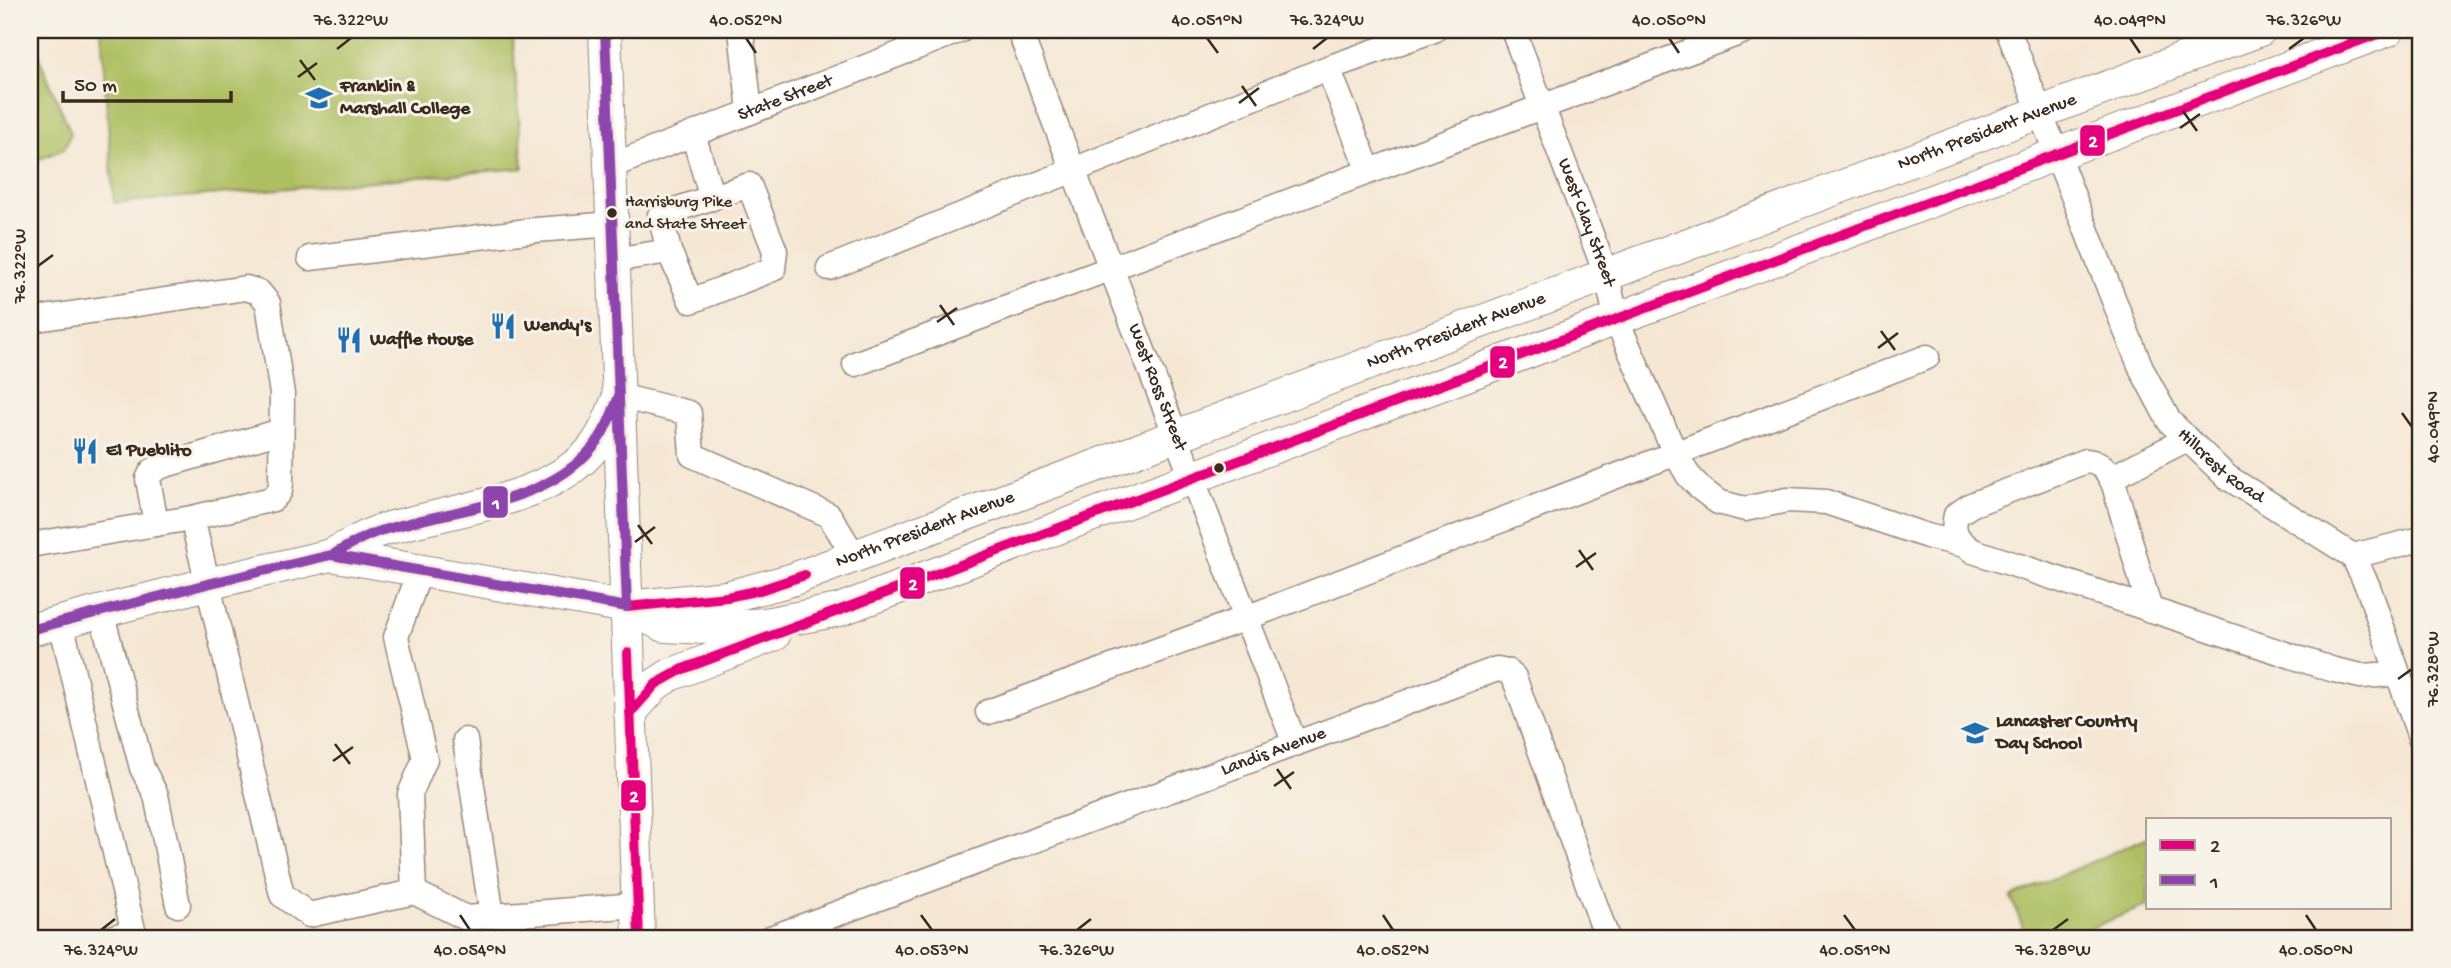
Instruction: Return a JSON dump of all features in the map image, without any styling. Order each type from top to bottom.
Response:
[{"type":"main road","points":[[605,30],[639,938]]},
{"type":"main road","name":"North President Avenue","points":[[626,607],[727,597],[761,590],[855,557],[2260,30]]},
{"type":"main road","points":[[630,713],[656,684],[676,672],[2388,30]]},
{"type":"main road","points":[[30,630],[331,555],[377,532],[543,485],[561,476],[582,460],[599,441],[619,396]]},
{"type":"main road","points":[[331,555],[626,607],[664,626],[708,628],[765,624],[839,611]]},
{"type":"street","points":[[741,30],[750,112]]},
{"type":"street","name":"State Street","points":[[611,166],[961,30]]},
{"type":"street","name":"West Ross Street","points":[[1019,30],[1295,744]]},
{"type":"street","points":[[829,268],[1328,68],[1434,30]]},
{"type":"street","name":"West Clay Street","points":[[1513,30],[1607,276],[1617,321],[1675,453],[1688,475],[1718,502],[1745,509],[1787,500],[1826,502],[1927,536],[1965,545],[1973,551],[2334,670],[2361,676],[2396,674]]},
{"type":"street","points":[[855,364],[1747,30]]},
{"type":"street","name":"Hillcrest Road","points":[[2008,30],[2142,370],[2164,415],[2227,477],[2353,556]]},
{"type":"street","points":[[1328,68],[1369,171]]},
{"type":"street","points":[[694,134],[712,198]]},
{"type":"street","points":[[749,185],[775,251],[773,269],[691,301],[669,251],[660,215],[749,185]]},
{"type":"street","points":[[310,258],[536,230],[613,224]]},
{"type":"street","points":[[614,260],[669,251]]},
{"type":"street","points":[[30,320],[246,288],[258,292],[268,303],[282,394],[280,491],[272,499],[192,518],[30,545]]},
{"type":"street","points":[[988,712],[1246,618],[1927,357]]},
{"type":"street","points":[[619,396],[689,414],[692,456],[829,515],[855,557]]},
{"type":"street","points":[[156,524],[148,479],[152,471],[281,431]]},
{"type":"street","points":[[2111,478],[2187,439]]},
{"type":"street","points":[[1965,545],[1959,540],[1953,527],[1956,515],[1971,505],[2086,461],[2096,462],[2111,478],[2150,610]]},
{"type":"street","points":[[192,518],[282,895],[309,915],[414,892],[466,918],[637,905]]},
{"type":"street","points":[[2421,539],[2353,556],[2368,587],[2421,740]]},
{"type":"street","points":[[414,892],[410,794],[425,759],[396,637],[420,571]]},
{"type":"street","points":[[102,611],[142,768],[156,795],[178,905]]},
{"type":"street","points":[[61,622],[126,936]]},
{"type":"street","name":"Landis Avenue","points":[[771,938],[1497,669],[1507,671],[1514,677],[1607,938]]},
{"type":"street","points":[[465,740],[492,916]]},
{"type":"green space","points":[[101,30],[512,30],[523,168],[114,203]]},
{"type":"green space","points":[[30,36],[71,133],[64,149],[30,163]]},
{"type":"green space","points":[[2146,838],[2146,906],[2065,938],[2027,938],[2011,897]]},
{"type":"transit line","name":"1","points":[[30,630],[331,555],[627,607],[605,30]]},
{"type":"transit line","name":"2","points":[[630,713],[656,684],[683,669],[2388,30]]},
{"type":"transit line","name":"1","points":[[334,554],[377,532],[492,503],[548,483],[572,468],[597,442],[619,396]]},
{"type":"transit line","name":"2","points":[[627,607],[727,597],[760,590],[805,575]]},
{"type":"transit line","name":"2","points":[[628,653],[639,938]]},
{"type":"place","name":"Franklin & Marshall College","points":[[319,98]]},
{"type":"place","name":"Harrisburg Pike and State Street","points":[[612,213]]},
{"type":"place","name":"Wendy's","points":[[503,326]]},
{"type":"place","name":"Waffle House","points":[[349,340]]},
{"type":"place","name":"El Pueblito","points":[[85,451]]},
{"type":"place","name":"Lancaster Country Day School","points":[[1975,733]]}]
